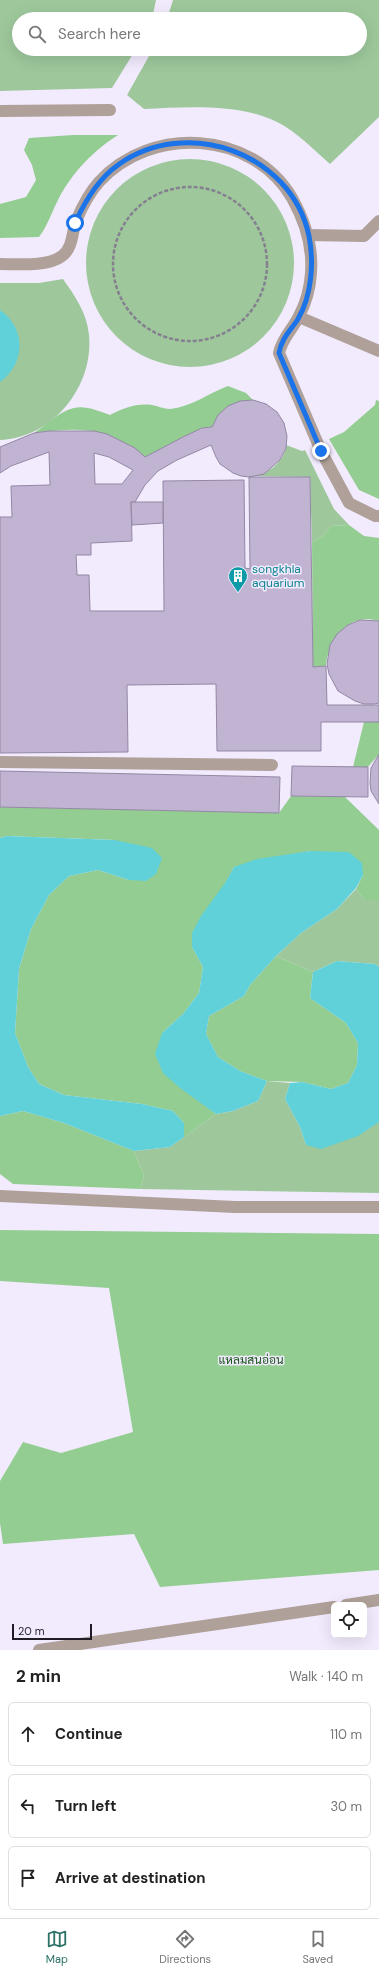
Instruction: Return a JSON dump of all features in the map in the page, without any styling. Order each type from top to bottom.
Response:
[{"type":"lane","points":[[0,111],[110,110]]},
{"type":"lane","points":[[0,264],[37,264],[62,257],[67,251],[72,239],[75,223],[82,206],[99,182],[117,165],[154,147],[191,142],[218,145],[243,155],[266,168],[287,190],[297,206],[308,235],[311,272],[308,295],[299,317],[281,343],[279,353],[321,451],[350,503],[375,516],[379,516]]},
{"type":"lane","points":[[308,235],[364,236],[379,221]]},
{"type":"lane","points":[[299,317],[379,351]]},
{"type":"lane","points":[[0,762],[272,766]]},
{"type":"lane","points":[[0,1196],[235,1207],[379,1207]]},
{"type":"lane","points":[[366,1602],[379,1600]]},
{"type":"lane","points":[[39,1650],[331,1607]]},
{"type":"path","points":[[200,187],[224,194],[245,209],[259,228],[267,251],[267,275],[260,298],[246,318],[227,332],[208,339],[187,342],[167,338],[148,329],[132,316],[122,302],[114,280],[112,260],[116,241],[124,223],[136,208],[152,196],[175,188],[200,187]]},
{"type":"green space","points":[[0,0],[156,0],[153,12],[12,12],[12,56],[132,56],[112,88],[0,91]]},
{"type":"green space","points":[[173,0],[379,0],[379,117],[330,164],[284,126],[262,116],[229,109],[194,107],[144,109],[127,95],[149,56],[367,56],[367,12],[169,12]]},
{"type":"green space","points":[[73,135],[118,135],[92,155],[70,180],[56,203],[45,228],[39,237],[0,238],[0,204],[26,197],[36,180],[32,165],[24,150],[29,138]]},
{"type":"green space","points":[[190,159],[210,161],[230,167],[256,183],[270,197],[286,223],[292,243],[294,263],[292,283],[286,303],[270,329],[256,343],[230,359],[210,365],[190,367],[170,365],[150,359],[124,343],[110,329],[94,303],[88,283],[86,263],[88,243],[94,223],[110,197],[124,183],[150,167],[170,161]]},
{"type":"green space","points":[[63,279],[80,305],[88,327],[89,354],[85,373],[77,390],[66,406],[53,419],[37,430],[19,437],[0,440],[0,283],[39,283]]},
{"type":"green space","points":[[228,386],[246,393],[253,400],[212,427],[202,428],[145,457],[115,438],[88,430],[34,433],[58,415],[78,407],[97,410],[110,415],[135,405],[152,405],[166,409],[178,408],[193,403]]},
{"type":"green space","points":[[376,400],[379,401],[379,499],[359,490],[329,439],[344,432],[375,405]]},
{"type":"green space","points":[[286,445],[302,451],[305,450],[334,509],[349,525],[331,526],[323,536],[312,542],[310,477],[256,476],[271,469],[280,461]]},
{"type":"green space","points":[[349,525],[364,536],[379,538],[379,621],[368,619],[358,620],[349,624],[335,638],[331,646],[326,666],[313,667],[312,542],[323,536],[331,526]]},
{"type":"green space","points":[[364,722],[379,722],[379,754],[368,767],[353,767]]},
{"type":"green space","points":[[291,796],[345,797],[379,830],[379,900],[365,900],[356,889],[363,875],[310,851],[234,867],[192,947],[203,967],[199,993],[183,1014],[162,1033],[201,1102],[216,1114],[184,1137],[184,1123],[173,1111],[142,1104],[64,1095],[39,1084],[28,1067],[15,1033],[19,969],[31,929],[49,895],[69,876],[98,870],[129,880],[115,840],[7,836],[0,838],[0,807],[279,813]]},
{"type":"green space","points":[[356,889],[365,900],[379,900],[379,967],[375,964],[337,961],[313,972],[276,956],[301,933],[337,909]]},
{"type":"green space","points":[[276,956],[313,972],[310,998],[346,1023],[358,1043],[357,1065],[348,1083],[331,1089],[302,1082],[267,1081],[240,1071],[218,1057],[206,1034],[209,1016],[244,996],[250,985]]},
{"type":"green space","points":[[267,1081],[290,1083],[285,1099],[300,1127],[306,1145],[379,1118],[379,1193],[140,1189],[144,1176],[134,1151],[170,1147],[216,1114],[233,1111],[258,1101]]},
{"type":"green space","points":[[23,1111],[64,1123],[134,1151],[144,1176],[140,1189],[13,1184],[0,1174],[0,1116]]},
{"type":"green space","name":"แหลมสนอ่อน","points":[[0,1230],[379,1234],[379,1570],[160,1587],[134,1534],[3,1544],[0,1523],[0,1481],[23,1442],[61,1453],[133,1432],[109,1288],[0,1281]]},
{"type":"water","points":[[0,310],[9,317],[15,326],[20,346],[15,365],[9,374],[0,382]]},
{"type":"water","points":[[7,836],[115,840],[152,848],[162,858],[156,874],[146,881],[129,880],[98,870],[69,876],[49,895],[31,929],[19,969],[15,1033],[28,1067],[39,1084],[64,1095],[142,1104],[173,1111],[184,1123],[184,1137],[170,1147],[134,1151],[64,1123],[23,1111],[0,1116],[0,838]]},
{"type":"water","points":[[310,851],[349,852],[362,863],[363,875],[356,888],[337,909],[301,933],[276,956],[250,985],[244,996],[209,1016],[206,1034],[218,1057],[240,1071],[267,1081],[258,1101],[233,1111],[216,1114],[180,1088],[163,1073],[155,1054],[162,1033],[183,1014],[199,993],[203,967],[192,947],[192,933],[201,916],[225,883],[234,867],[257,859]]},
{"type":"water","points":[[337,961],[375,964],[379,967],[379,1122],[358,1136],[321,1149],[306,1145],[300,1127],[285,1099],[290,1083],[302,1082],[331,1089],[348,1083],[357,1065],[358,1043],[346,1023],[310,998],[313,972]]},
{"type":"building","name":"songkhla aquarium","points":[[253,400],[266,404],[277,412],[284,423],[287,436],[286,448],[280,460],[264,474],[249,477],[310,477],[313,667],[326,666],[327,705],[379,705],[379,722],[321,722],[321,751],[217,751],[216,684],[127,685],[128,752],[0,753],[0,517],[12,517],[11,486],[50,485],[49,452],[11,466],[0,473],[0,447],[34,433],[49,431],[94,431],[107,434],[135,448],[145,457],[202,428],[212,427],[218,415],[228,406],[240,401]],"holes":[[[211,445],[220,464],[233,473],[249,477],[250,569],[245,568],[244,480],[163,481],[164,611],[90,611],[89,575],[77,575],[76,555],[91,555],[91,543],[132,541],[131,502],[135,502],[145,485],[158,471],[177,460]],[[94,453],[109,457],[133,470],[122,484],[95,484]]]},
{"type":"building","points":[[131,502],[163,502],[163,523],[132,525]]},
{"type":"building","points":[[360,620],[379,621],[379,703],[374,704],[364,704],[355,701],[338,691],[329,674],[327,664],[330,645],[337,634],[348,625]]},
{"type":"building","points":[[379,754],[379,804],[371,791],[370,783],[371,768]]},
{"type":"building","points":[[292,766],[368,767],[368,797],[291,796]]},
{"type":"building","points":[[0,771],[280,777],[279,813],[0,807]]},
{"type":"place","name":"songkhla aquarium","points":[[238,593]]},
{"type":"route","points":[[75,223],[82,206],[99,182],[117,165],[154,147],[191,142],[218,145],[243,155],[266,168],[278,179],[297,206],[304,222],[310,249],[311,272],[308,295],[299,317],[281,343],[279,353],[321,451]]}]
